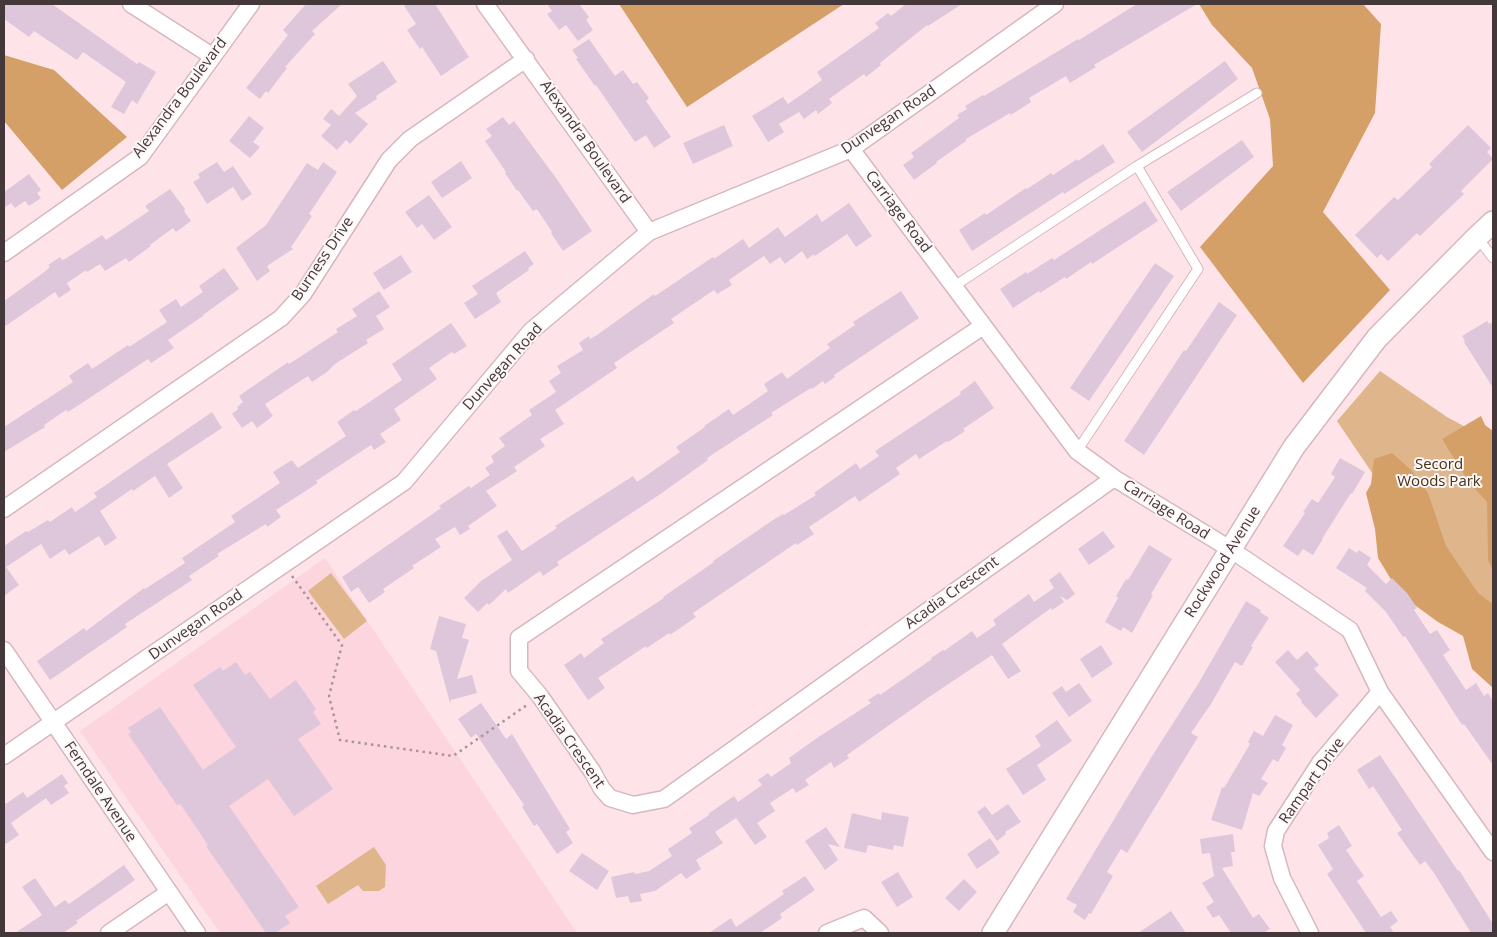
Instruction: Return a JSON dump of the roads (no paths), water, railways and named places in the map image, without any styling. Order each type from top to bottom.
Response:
[{"type":"street","points":[[131,4],[212,56]]},
{"type":"street","name":"Alexandra Boulevard","points":[[4,253],[140,157],[251,4]]},
{"type":"street","name":"Alexandra Boulevard","points":[[485,4],[649,232]]},
{"type":"street","name":"Dunvegan Road","points":[[4,756],[404,482],[532,331],[649,232],[851,149],[1055,4]]},
{"type":"street","name":"Burness Drive","points":[[4,509],[280,318],[303,294],[389,160],[410,139],[526,59]]},
{"type":"street","name":"Carriage Road","points":[[851,149],[1077,451],[1114,478],[1230,549],[1350,630],[1380,692],[1493,852]]},
{"type":"street","name":"Rockwood Avenue","points":[[993,933],[1294,447],[1377,338],[1493,222]]},
{"type":"street","name":"Acadia Crescent","points":[[982,326],[519,638],[519,671],[540,696],[592,771],[602,789],[610,798],[633,805],[664,799],[1114,478]]},
{"type":"street","name":"Ferndale Avenue","points":[[4,650],[197,933]]},
{"type":"street","name":"Rampart Drive","points":[[1310,933],[1282,878],[1273,846],[1276,831],[1320,763],[1380,692]]},
{"type":"street","points":[[109,933],[169,892]]},
{"type":"street","points":[[827,933],[864,918],[880,933]]},
{"type":"lane","points":[[954,287],[1136,166],[1257,93]]},
{"type":"lane","points":[[1077,451],[1198,269],[1136,166]]},
{"type":"lane","points":[[1477,236],[1493,258]]},
{"type":"park label","name":"Secord Woods Park","points":[[1439,474]]}]
